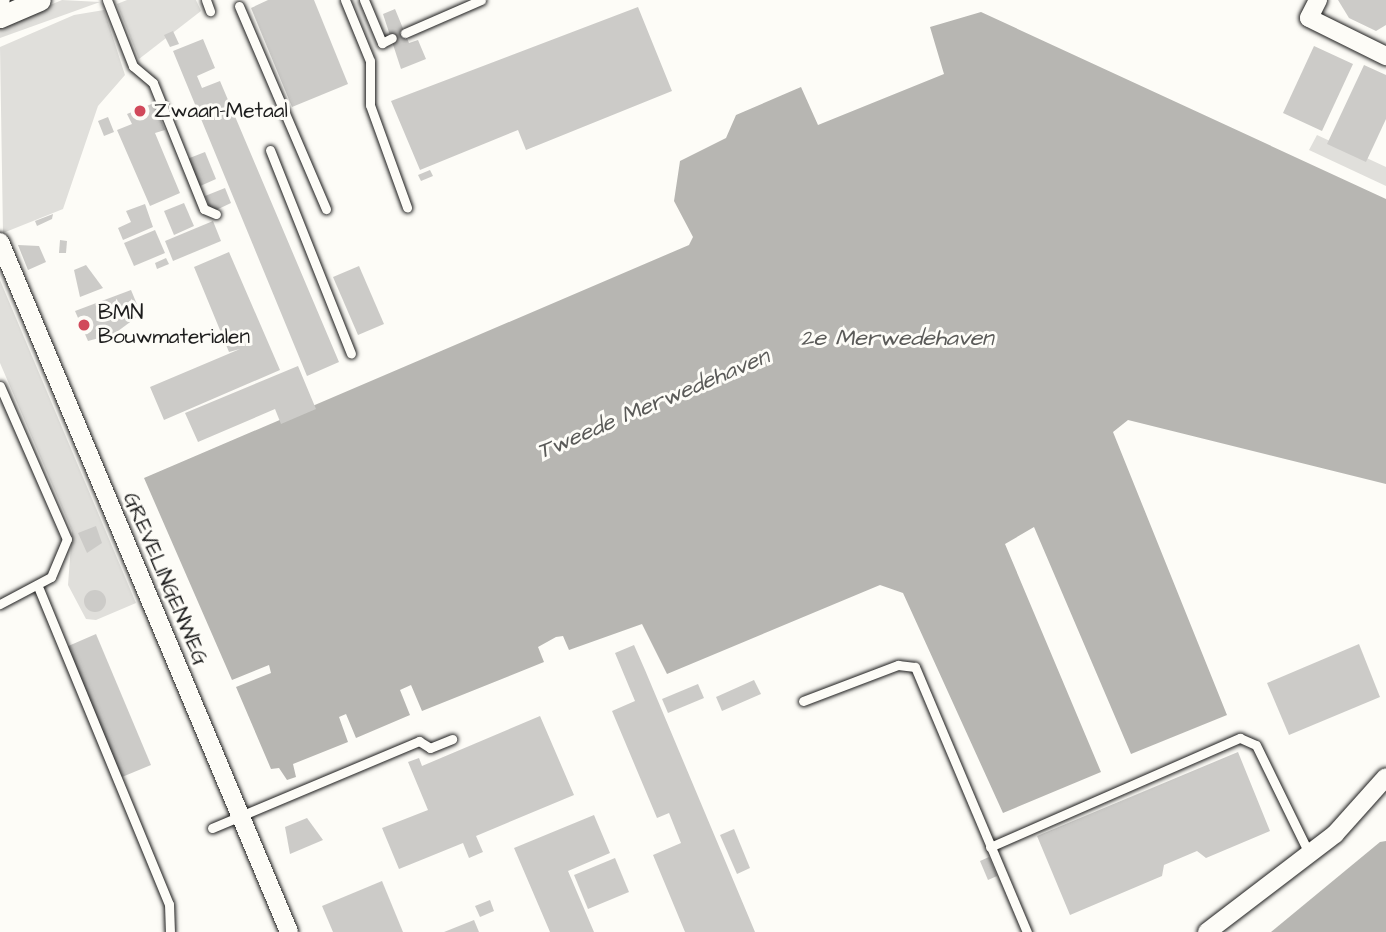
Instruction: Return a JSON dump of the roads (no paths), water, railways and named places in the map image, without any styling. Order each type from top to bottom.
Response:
[{"type":"street","points":[[0,16],[40,0]]},
{"type":"street","points":[[1318,0],[1310,18],[1386,56]]},
{"type":"street","name":"GREVELINGENWEG","points":[[0,242],[289,932]]},
{"type":"street","points":[[1208,932],[1309,853],[1386,777]]},
{"type":"lane","points":[[107,0],[133,66],[153,83],[204,209],[216,214]]},
{"type":"lane","points":[[206,0],[210,11]]},
{"type":"lane","points":[[345,0],[370,61],[370,105],[407,207]]},
{"type":"lane","points":[[363,0],[382,43],[392,38]]},
{"type":"lane","points":[[405,33],[481,0]]},
{"type":"lane","points":[[239,6],[326,209]]},
{"type":"lane","points":[[270,150],[351,354]]},
{"type":"lane","points":[[0,386],[67,539],[62,559],[39,589],[0,604]]},
{"type":"lane","points":[[39,589],[169,904],[170,932]]},
{"type":"lane","points":[[803,701],[898,665],[915,667],[1027,932]]},
{"type":"lane","points":[[990,847],[1240,738],[1256,745],[1309,853]]},
{"type":"lane","points":[[212,828],[419,741],[430,748],[452,739]]},
{"type":"water","name":"2e Merwedehaven","points":[[981,12],[1386,199],[1386,484],[1128,420],[1113,432],[1227,715],[1131,754],[1034,527],[1005,544],[1101,772],[1003,813],[903,593],[880,585],[667,674],[642,624],[569,650],[563,636],[556,637],[538,647],[544,662],[422,711],[411,685],[400,690],[410,715],[356,738],[346,714],[339,717],[348,742],[293,764],[296,777],[287,780],[279,768],[271,769],[236,687],[271,673],[269,665],[232,680],[144,478],[689,245],[693,237],[674,201],[680,161],[726,138],[736,115],[801,87],[818,125],[944,74],[930,27]]},
{"type":"water","points":[[1386,841],[1386,932],[1271,932],[1380,842]]},
{"type":"place","name":"Zwaan-Metaal","points":[[140,111]]},
{"type":"place","name":"BMN Bouwmaterialen","points":[[84,325]]},
{"type":"water label","name":"Tweede Merwedehaven","points":[[653,404]]}]
